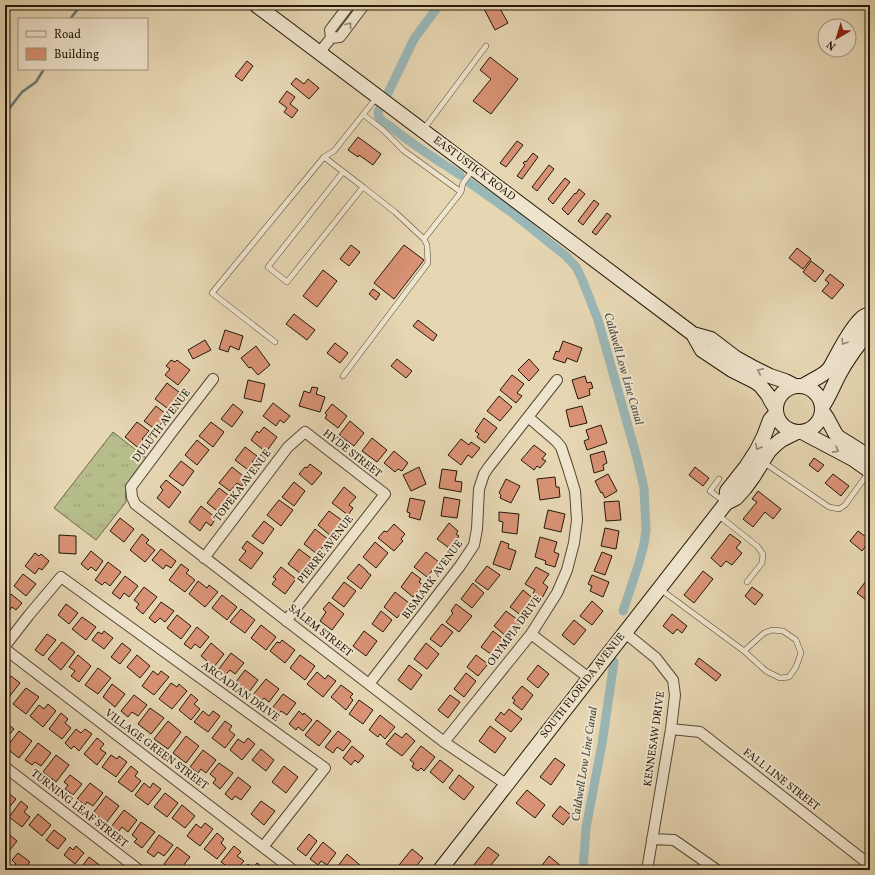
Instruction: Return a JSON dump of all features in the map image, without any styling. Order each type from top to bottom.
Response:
[{"type":"main road","name":"EAST USTICK ROAD","points":[[256,5],[693,334],[711,339],[736,358],[770,376],[799,386]]},
{"type":"main road","points":[[870,314],[862,318],[852,330],[830,368],[816,379],[799,386],[788,388],[778,399],[776,411],[778,420],[783,426],[790,430],[800,432],[853,459],[870,471]]},
{"type":"main road","points":[[800,432],[812,428],[818,422],[822,409],[828,400],[842,369],[870,329]]},
{"type":"main road","name":"EAST USTICK ROAD","points":[[693,334],[702,350],[732,370],[760,384],[768,395],[776,411]]},
{"type":"main road","points":[[799,386],[810,389],[816,393],[834,433],[870,457]]},
{"type":"main road","name":"SOUTH FLORIDA AVENUE","points":[[726,503],[727,491],[746,467],[776,411]]},
{"type":"main road","name":"SOUTH FLORIDA AVENUE","points":[[444,868],[506,784],[717,514],[726,503],[736,498],[753,477],[769,451],[775,445],[782,440],[800,432]]},
{"type":"street","points":[[331,38],[330,30],[349,5]]},
{"type":"street","points":[[319,52],[331,38],[340,37],[364,5]]},
{"type":"street","name":"DULUTH AVENUE","points":[[131,487],[213,379]]},
{"type":"street","name":"BISMARK AVENUE","points":[[369,684],[460,566],[474,545],[477,529],[479,489],[484,474],[557,380]]},
{"type":"street","name":"OLYMPIA DRIVE","points":[[444,742],[531,634],[558,594],[567,570],[577,520],[574,491],[561,447],[556,440],[528,417]]},
{"type":"street","name":"HYDE STREET","points":[[305,432],[385,494]]},
{"type":"street","name":"TOPEKA AVENUE","points":[[204,558],[288,447],[305,432]]},
{"type":"street","name":"SALEM STREET","points":[[131,487],[132,497],[135,504],[444,742],[506,784]]},
{"type":"street","name":"PIERRE AVENUE","points":[[286,621],[385,494]]},
{"type":"street","name":"ARCADIAN DRIVE","points":[[5,646],[61,578],[325,768],[263,847]]},
{"type":"street","name":"KENNESAW DRIVE","points":[[624,632],[656,658],[673,680],[675,695],[671,729],[647,870]]},
{"type":"street","points":[[531,634],[589,678]]},
{"type":"street","name":"VILLAGE GREEN STREET","points":[[5,649],[293,870]]},
{"type":"street","name":"FALL LINE STREET","points":[[671,729],[700,732],[870,865]]},
{"type":"street","name":"TURNING LEAF STREET","points":[[5,767],[139,870]]},
{"type":"street","points":[[652,839],[674,840],[717,870]]},
{"type":"lane","points":[[422,130],[486,46]]},
{"type":"lane","points":[[276,342],[212,293],[324,157],[334,151],[378,96]]},
{"type":"lane","points":[[364,115],[383,130],[403,150],[460,192]]},
{"type":"lane","points":[[324,157],[395,212],[424,240],[427,245],[428,263],[343,376]]},
{"type":"lane","points":[[424,240],[460,192],[463,183],[473,169]]},
{"type":"lane","points":[[343,172],[268,267],[287,282],[363,187]]},
{"type":"lane","points":[[763,462],[829,506],[839,509],[845,505],[870,471]]},
{"type":"lane","points":[[719,479],[710,491],[726,503]]},
{"type":"lane","points":[[717,514],[757,546],[763,554],[762,562],[747,582]]},
{"type":"lane","points":[[659,588],[744,651],[766,671],[780,678],[788,677],[796,667],[801,653],[796,640],[783,631],[772,630],[764,633],[744,651]]},
{"type":"green space","points":[[113,432],[146,458],[128,483],[126,489],[126,502],[96,540],[54,508]]},
{"type":"building","points":[[482,5],[498,5],[508,23],[495,30]]},
{"type":"building","points":[[490,57],[518,79],[491,114],[473,101],[491,79],[480,70]]},
{"type":"building","points":[[247,61],[253,66],[242,81],[235,76]]},
{"type":"building","points":[[296,78],[304,84],[308,79],[319,88],[309,99],[291,84]]},
{"type":"building","points":[[287,91],[295,97],[290,104],[298,110],[292,118],[284,112],[287,108],[279,102]]},
{"type":"building","points":[[358,137],[381,154],[373,165],[359,155],[358,157],[348,150]]},
{"type":"building","points":[[517,141],[523,145],[506,167],[500,163]]},
{"type":"building","points":[[533,153],[538,157],[522,179],[517,176],[525,165],[523,163],[525,161],[526,162]]},
{"type":"building","points":[[549,165],[554,169],[537,191],[532,187]]},
{"type":"building","points":[[565,178],[570,182],[553,204],[548,199]]},
{"type":"building","points":[[579,189],[585,194],[568,215],[562,209]]},
{"type":"building","points":[[594,200],[599,204],[583,225],[578,221]]},
{"type":"building","points":[[607,213],[611,216],[596,235],[592,232]]},
{"type":"building","points":[[351,245],[360,252],[349,266],[340,259]]},
{"type":"building","points":[[404,245],[424,260],[394,299],[374,283]]},
{"type":"building","points":[[797,248],[811,259],[803,269],[789,258]]},
{"type":"building","points":[[811,261],[824,271],[815,282],[803,272]]},
{"type":"building","points":[[323,270],[337,281],[317,307],[303,296]]},
{"type":"building","points":[[830,274],[844,285],[832,299],[822,291],[829,283],[825,280]]},
{"type":"building","points":[[373,289],[380,294],[376,300],[369,294]]},
{"type":"building","points":[[294,314],[315,330],[307,340],[286,324]]},
{"type":"building","points":[[418,320],[437,335],[433,341],[413,326]]},
{"type":"building","points":[[225,330],[243,336],[239,350],[230,346],[228,352],[219,349]]},
{"type":"building","points":[[205,340],[211,350],[193,359],[188,350]]},
{"type":"building","points":[[563,341],[582,348],[577,362],[567,358],[565,363],[553,359],[556,351],[559,352]]},
{"type":"building","points":[[335,343],[348,353],[340,363],[327,353]]},
{"type":"building","points":[[256,346],[270,365],[258,375],[251,367],[249,368],[241,358]]},
{"type":"building","points":[[397,359],[412,371],[406,378],[391,366]]},
{"type":"building","points":[[529,359],[539,370],[529,381],[518,370]]},
{"type":"building","points":[[171,360],[175,362],[177,360],[190,370],[178,385],[165,375],[170,369],[166,366]]},
{"type":"building","points":[[512,375],[524,384],[517,393],[522,396],[516,403],[500,390]]},
{"type":"building","points":[[585,376],[587,383],[591,382],[593,388],[589,389],[590,395],[578,399],[572,380]]},
{"type":"building","points":[[248,380],[265,384],[261,402],[244,398]]},
{"type":"building","points":[[167,383],[179,392],[173,401],[177,404],[171,411],[155,399]]},
{"type":"building","points":[[312,387],[318,388],[316,394],[325,397],[320,412],[299,406],[304,391],[310,393]]},
{"type":"building","points":[[499,396],[512,407],[500,421],[487,411]]},
{"type":"building","points":[[273,403],[290,416],[284,423],[280,420],[276,426],[263,416]]},
{"type":"building","points":[[233,404],[243,412],[232,427],[221,419]]},
{"type":"building","points":[[332,404],[347,416],[338,428],[325,418],[327,415],[325,413]]},
{"type":"building","points":[[156,406],[166,414],[163,417],[165,419],[156,430],[144,421]]},
{"type":"building","points":[[582,406],[587,423],[570,427],[566,410]]},
{"type":"building","points":[[484,418],[497,428],[485,443],[477,437],[479,434],[475,431]]},
{"type":"building","points":[[350,421],[364,433],[354,446],[339,435]]},
{"type":"building","points":[[137,422],[149,431],[142,439],[147,443],[141,450],[125,437]]},
{"type":"building","points":[[211,422],[224,432],[213,447],[199,436]]},
{"type":"building","points":[[601,425],[607,443],[587,450],[584,441],[589,439],[586,430]]},
{"type":"building","points":[[264,427],[277,437],[266,452],[251,440],[257,431],[259,433]]},
{"type":"building","points":[[372,438],[387,450],[377,462],[362,451]]},
{"type":"building","points":[[461,439],[469,445],[471,442],[480,448],[472,458],[468,455],[461,465],[448,455]]},
{"type":"building","points":[[197,440],[209,450],[197,465],[185,455]]},
{"type":"building","points":[[534,445],[546,454],[542,459],[546,461],[540,468],[537,466],[534,470],[521,460]]},
{"type":"building","points":[[245,447],[257,456],[252,462],[257,466],[252,473],[235,460]]},
{"type":"building","points":[[394,451],[408,463],[402,471],[398,469],[395,472],[384,463]]},
{"type":"building","points":[[604,451],[607,463],[603,465],[604,470],[594,473],[590,455]]},
{"type":"building","points":[[814,458],[824,465],[818,472],[809,465]]},
{"type":"building","points":[[181,461],[194,471],[183,486],[169,476]]},
{"type":"building","points":[[310,464],[322,473],[312,485],[299,474]]},
{"type":"building","points":[[232,467],[247,479],[242,486],[237,483],[230,491],[219,483]]},
{"type":"building","points":[[419,467],[426,484],[411,491],[403,475]]},
{"type":"building","points":[[695,467],[709,478],[703,486],[689,475]]},
{"type":"building","points":[[442,469],[457,471],[455,481],[462,482],[461,492],[439,488]]},
{"type":"building","points":[[608,474],[617,491],[605,498],[595,481]]},
{"type":"building","points":[[833,474],[849,486],[841,496],[825,483]]},
{"type":"building","points":[[555,477],[556,487],[559,487],[560,497],[540,500],[537,479]]},
{"type":"building","points":[[506,479],[520,486],[511,503],[500,498],[501,495],[499,493]]},
{"type":"building","points":[[166,480],[181,492],[169,508],[157,498],[163,490],[160,487]]},
{"type":"building","points":[[294,482],[305,491],[294,506],[282,497]]},
{"type":"building","points":[[344,487],[356,497],[349,505],[353,508],[348,515],[332,503]]},
{"type":"building","points":[[219,488],[232,498],[220,513],[207,503]]},
{"type":"building","points":[[758,491],[781,509],[773,519],[765,512],[753,527],[743,519],[757,502],[752,499]]},
{"type":"building","points":[[444,497],[460,500],[457,518],[441,516]]},
{"type":"building","points":[[410,498],[425,501],[420,520],[409,517],[410,513],[407,512]]},
{"type":"building","points":[[279,500],[293,510],[281,526],[267,515]]},
{"type":"building","points":[[619,501],[621,520],[606,521],[604,502]]},
{"type":"building","points":[[201,506],[216,518],[211,526],[206,522],[200,531],[189,522]]},
{"type":"building","points":[[548,510],[565,514],[561,532],[544,528]]},
{"type":"building","points":[[329,511],[343,521],[331,536],[318,525]]},
{"type":"building","points":[[499,512],[519,514],[517,534],[502,532],[503,522],[499,521]]},
{"type":"building","points":[[120,518],[134,529],[124,542],[110,531]]},
{"type":"building","points":[[264,521],[274,529],[263,544],[252,536]]},
{"type":"building","points":[[449,523],[458,531],[456,534],[459,536],[449,548],[437,539]]},
{"type":"building","points":[[394,524],[405,534],[401,539],[403,541],[394,551],[378,538],[384,531],[387,532]]},
{"type":"building","points":[[605,528],[619,531],[616,549],[601,546]]},
{"type":"building","points":[[315,529],[329,540],[317,554],[304,544]]},
{"type":"building","points":[[858,531],[870,540],[862,551],[850,541]]},
{"type":"building","points":[[142,534],[149,540],[146,543],[155,550],[145,562],[130,550]]},
{"type":"building","points":[[730,534],[741,542],[736,548],[742,553],[732,565],[726,561],[721,567],[711,558]]},
{"type":"building","points":[[59,535],[76,536],[76,554],[59,553]]},
{"type":"building","points":[[540,537],[557,542],[554,552],[559,554],[555,567],[545,564],[546,561],[535,557]]},
{"type":"building","points":[[247,541],[263,553],[251,569],[239,560],[246,551],[242,548]]},
{"type":"building","points":[[501,541],[509,544],[508,548],[516,551],[510,570],[493,564]]},
{"type":"building","points":[[375,542],[388,553],[376,568],[363,557]]},
{"type":"building","points":[[161,549],[176,561],[171,568],[166,565],[163,569],[152,560]]},
{"type":"building","points":[[299,549],[312,559],[301,574],[288,564]]},
{"type":"building","points":[[91,551],[103,561],[96,571],[91,567],[88,570],[81,564]]},
{"type":"building","points":[[426,552],[439,562],[427,577],[414,567]]},
{"type":"building","points":[[602,552],[612,556],[605,575],[594,571]]},
{"type":"building","points":[[35,553],[39,556],[41,554],[49,561],[42,570],[39,568],[35,574],[25,566]]},
{"type":"building","points":[[108,562],[121,572],[110,586],[105,582],[102,585],[95,580]]},
{"type":"building","points":[[181,564],[189,570],[186,573],[195,580],[185,592],[169,580]]},
{"type":"building","points":[[359,564],[371,575],[361,589],[347,578]]},
{"type":"building","points":[[487,566],[500,575],[488,590],[475,581]]},
{"type":"building","points":[[281,567],[296,579],[285,594],[272,584],[276,579],[273,577]]},
{"type":"building","points":[[536,567],[549,574],[543,583],[548,587],[542,598],[533,593],[535,590],[525,584]]},
{"type":"building","points":[[703,571],[713,579],[694,603],[684,595]]},
{"type":"building","points":[[412,572],[421,579],[419,582],[423,585],[413,597],[401,587]]},
{"type":"building","points":[[23,574],[36,584],[26,596],[14,586]]},
{"type":"building","points":[[592,575],[609,582],[603,597],[590,591],[592,586],[588,584]]},
{"type":"building","points":[[125,576],[138,586],[129,597],[124,593],[120,599],[112,593]]},
{"type":"building","points":[[198,581],[207,588],[209,585],[218,592],[205,607],[189,594]]},
{"type":"building","points":[[866,581],[870,584],[870,603],[857,593]]},
{"type":"building","points":[[344,582],[356,591],[344,607],[332,598]]},
{"type":"building","points":[[473,583],[484,593],[472,608],[461,599]]},
{"type":"building","points":[[144,587],[157,597],[143,614],[136,608],[139,604],[134,600]]},
{"type":"building","points":[[752,587],[763,595],[755,605],[745,596]]},
{"type":"building","points":[[523,590],[535,600],[529,608],[532,611],[526,619],[510,607]]},
{"type":"building","points":[[395,592],[409,603],[397,618],[384,607]]},
{"type":"building","points":[[11,594],[22,603],[16,610],[12,607],[9,611],[5,608],[5,601]]},
{"type":"building","points":[[222,595],[237,607],[227,620],[212,608]]},
{"type":"building","points":[[592,601],[603,611],[592,625],[580,616]]},
{"type":"building","points":[[161,602],[174,611],[165,622],[160,618],[155,623],[149,618]]},
{"type":"building","points":[[329,602],[344,614],[332,630],[320,621],[326,612],[323,609]]},
{"type":"building","points":[[66,604],[78,613],[69,624],[58,615]]},
{"type":"building","points":[[456,604],[472,616],[459,632],[446,622],[453,613],[451,611]]},
{"type":"building","points":[[241,609],[255,620],[245,633],[230,622]]},
{"type":"building","points":[[381,611],[392,620],[383,632],[372,624]]},
{"type":"building","points":[[506,611],[522,623],[517,630],[513,627],[506,636],[494,626]]},
{"type":"building","points":[[672,614],[687,626],[682,633],[677,629],[673,634],[663,626]]},
{"type":"building","points":[[177,615],[191,626],[181,639],[167,628]]},
{"type":"building","points":[[82,617],[96,627],[86,640],[72,629]]},
{"type":"building","points":[[574,620],[586,630],[574,645],[562,635]]},
{"type":"building","points":[[442,624],[453,632],[441,647],[430,639]]},
{"type":"building","points":[[261,625],[276,637],[266,650],[251,638]]},
{"type":"building","points":[[197,627],[209,637],[200,648],[195,644],[191,649],[184,644]]},
{"type":"building","points":[[104,631],[113,638],[104,649],[92,640],[98,632],[102,634]]},
{"type":"building","points":[[364,631],[377,641],[366,656],[353,646]]},
{"type":"building","points":[[493,631],[507,642],[495,657],[481,647]]},
{"type":"building","points":[[47,634],[56,640],[43,656],[35,650]]},
{"type":"building","points":[[282,640],[295,650],[285,663],[270,651],[277,642],[280,643]]},
{"type":"building","points":[[62,642],[75,652],[61,670],[48,659]]},
{"type":"building","points":[[122,643],[131,650],[120,664],[111,657]]},
{"type":"building","points":[[211,643],[224,654],[214,667],[201,656]]},
{"type":"building","points":[[426,643],[439,654],[427,669],[414,659]]},
{"type":"building","points":[[231,653],[244,663],[235,674],[230,670],[225,675],[218,670]]},
{"type":"building","points":[[78,655],[91,666],[79,682],[71,676],[75,671],[69,667]]},
{"type":"building","points":[[137,655],[150,666],[140,678],[127,667]]},
{"type":"building","points":[[300,655],[315,666],[305,680],[290,668]]},
{"type":"building","points":[[476,655],[488,664],[478,676],[467,667]]},
{"type":"building","points":[[699,658],[721,675],[716,681],[695,664]]},
{"type":"building","points":[[409,665],[422,675],[411,690],[398,680]]},
{"type":"building","points":[[538,665],[549,674],[538,688],[527,679]]},
{"type":"building","points":[[98,668],[111,678],[98,694],[85,685]]},
{"type":"building","points":[[245,670],[258,680],[249,692],[236,682]]},
{"type":"building","points":[[153,671],[158,675],[161,671],[169,677],[154,695],[142,686]]},
{"type":"building","points":[[317,672],[325,679],[328,675],[336,681],[323,697],[307,684]]},
{"type":"building","points":[[466,673],[476,681],[464,697],[454,689]]},
{"type":"building","points":[[11,676],[20,683],[5,702],[5,684]]},
{"type":"building","points":[[266,679],[279,689],[269,702],[264,698],[260,702],[252,696]]},
{"type":"building","points":[[171,683],[177,687],[179,684],[187,691],[172,709],[159,699]]},
{"type":"building","points":[[112,684],[125,694],[115,707],[103,697]]},
{"type":"building","points":[[341,685],[353,694],[350,697],[353,700],[346,710],[331,697]]},
{"type":"building","points":[[522,686],[533,695],[522,710],[513,703],[515,700],[512,698]]},
{"type":"building","points":[[26,688],[39,697],[26,714],[13,704]]},
{"type":"building","points":[[191,694],[198,700],[194,704],[200,709],[191,720],[179,710]]},
{"type":"building","points":[[283,694],[296,703],[287,715],[281,711],[277,716],[270,711]]},
{"type":"building","points":[[134,695],[147,705],[138,716],[132,712],[128,717],[121,711]]},
{"type":"building","points":[[450,695],[460,702],[448,718],[438,710]]},
{"type":"building","points":[[359,700],[373,710],[363,724],[349,714]]},
{"type":"building","points":[[48,704],[56,711],[43,727],[30,716],[39,705],[44,709]]},
{"type":"building","points":[[150,708],[164,718],[151,734],[138,724]]},
{"type":"building","points":[[509,709],[522,719],[511,732],[495,720],[501,712],[504,715]]},
{"type":"building","points":[[203,711],[209,716],[213,711],[220,716],[208,732],[194,722]]},
{"type":"building","points":[[299,711],[303,715],[304,713],[312,720],[303,731],[298,727],[296,730],[289,724]]},
{"type":"building","points":[[61,713],[68,719],[65,723],[71,728],[62,739],[49,729]]},
{"type":"building","points":[[380,715],[395,727],[385,739],[380,734],[378,737],[369,730]]},
{"type":"building","points":[[317,720],[331,731],[319,746],[305,735]]},
{"type":"building","points":[[168,721],[181,732],[168,749],[154,739]]},
{"type":"building","points":[[225,721],[232,726],[229,730],[235,735],[225,748],[212,738]]},
{"type":"building","points":[[5,722],[14,729],[5,740]]},
{"type":"building","points":[[490,726],[506,738],[495,753],[479,741]]},
{"type":"building","points":[[76,729],[81,733],[85,729],[92,734],[79,751],[74,746],[71,749],[65,743]]},
{"type":"building","points":[[19,731],[32,741],[19,758],[6,748]]},
{"type":"building","points":[[338,731],[351,741],[343,751],[337,747],[333,753],[325,747]]},
{"type":"building","points":[[395,733],[402,738],[406,733],[415,741],[402,756],[386,744]]},
{"type":"building","points":[[186,736],[199,746],[186,763],[173,753]]},
{"type":"building","points":[[97,738],[104,744],[100,749],[106,753],[97,765],[84,754]]},
{"type":"building","points":[[248,738],[255,744],[242,760],[230,750],[238,739],[244,743]]},
{"type":"building","points":[[38,743],[51,753],[41,766],[35,762],[32,765],[25,760]]},
{"type":"building","points":[[352,746],[364,756],[358,763],[355,760],[351,765],[343,758]]},
{"type":"building","points":[[421,746],[435,757],[424,771],[421,768],[418,771],[412,767],[414,763],[410,760]]},
{"type":"building","points":[[261,749],[274,760],[266,771],[252,760]]},
{"type":"building","points":[[203,750],[216,760],[206,773],[201,769],[198,773],[190,767]]},
{"type":"building","points":[[56,755],[69,765],[56,782],[43,772]]},
{"type":"building","points":[[111,755],[117,759],[119,756],[127,762],[116,777],[102,767]]},
{"type":"building","points":[[555,758],[565,765],[551,785],[540,777]]},
{"type":"building","points":[[440,760],[453,770],[443,783],[430,772]]},
{"type":"building","points":[[219,763],[233,773],[220,789],[213,783],[216,779],[210,774]]},
{"type":"building","points":[[131,766],[138,772],[135,776],[141,781],[132,792],[118,782]]},
{"type":"building","points":[[284,766],[298,777],[286,793],[272,782]]},
{"type":"building","points":[[70,775],[82,784],[73,795],[65,789],[68,785],[64,782]]},
{"type":"building","points":[[459,775],[474,787],[464,800],[449,788]]},
{"type":"building","points":[[238,777],[251,787],[241,800],[235,796],[232,800],[225,794]]},
{"type":"building","points":[[90,783],[103,793],[93,806],[87,802],[85,805],[77,799]]},
{"type":"building","points":[[144,783],[150,788],[153,783],[161,789],[148,805],[135,795]]},
{"type":"building","points":[[527,790],[545,805],[535,818],[516,803]]},
{"type":"building","points":[[8,793],[16,799],[7,810],[5,809],[5,796],[6,797]]},
{"type":"building","points":[[165,793],[178,803],[167,817],[154,807]]},
{"type":"building","points":[[106,796],[119,806],[106,823],[93,813]]},
{"type":"building","points":[[21,801],[28,807],[24,812],[30,817],[22,827],[9,817]]},
{"type":"building","points":[[261,801],[275,811],[264,825],[251,814]]},
{"type":"building","points":[[182,805],[195,816],[185,828],[172,818]]},
{"type":"building","points":[[560,806],[571,815],[563,825],[552,816]]},
{"type":"building","points":[[124,810],[137,820],[128,832],[122,827],[118,832],[111,827]]},
{"type":"building","points":[[38,814],[51,825],[42,836],[29,825]]},
{"type":"building","points":[[141,822],[155,832],[142,848],[134,842],[137,839],[132,835]]},
{"type":"building","points":[[205,823],[213,829],[200,846],[187,836],[196,824],[201,828]]},
{"type":"building","points":[[54,830],[66,839],[58,849],[46,840]]},
{"type":"building","points":[[5,831],[17,841],[5,856]]},
{"type":"building","points":[[217,833],[224,839],[221,843],[226,848],[217,859],[204,849]]},
{"type":"building","points":[[309,834],[317,841],[306,856],[297,849]]},
{"type":"building","points":[[159,835],[173,845],[164,856],[158,852],[154,857],[147,852]]},
{"type":"building","points":[[323,842],[336,853],[327,865],[321,861],[318,865],[310,859]]},
{"type":"building","points":[[76,846],[84,853],[75,864],[64,855],[70,847],[73,850]]},
{"type":"building","points":[[234,846],[241,852],[237,856],[244,861],[236,870],[232,870],[221,862]]},
{"type":"building","points":[[177,847],[190,857],[180,870],[171,870],[164,864]]},
{"type":"building","points":[[488,847],[499,855],[487,870],[478,870],[473,866]]},
{"type":"building","points":[[412,849],[423,858],[413,870],[395,870]]},
{"type":"building","points":[[18,853],[30,862],[23,870],[17,870],[13,867],[16,864],[12,860]]},
{"type":"building","points":[[347,854],[360,865],[356,870],[335,870]]},
{"type":"building","points":[[549,856],[566,870],[543,870],[540,868]]},
{"type":"building","points":[[89,857],[102,867],[100,870],[80,869]]},
{"type":"building","points":[[257,863],[264,868],[263,870],[243,870],[248,864],[253,868]]},
{"type":"waterway","points":[[71,18],[83,5]]},
{"type":"waterway","name":"Caldwell Low Line Canal","points":[[387,95],[414,39],[439,5]]},
{"type":"waterway","points":[[5,114],[22,92],[36,82],[43,70]]},
{"type":"waterway","name":"Caldwell Low Line Canal","points":[[380,108],[378,114],[383,121],[416,146],[460,175]]},
{"type":"waterway","name":"Caldwell Low Line Canal","points":[[470,183],[511,212],[566,256],[576,267],[598,320],[644,488],[646,530],[644,544],[623,611]]},
{"type":"waterway","name":"Caldwell Low Line Canal","points":[[583,870],[586,828],[602,744],[614,662]]}]
